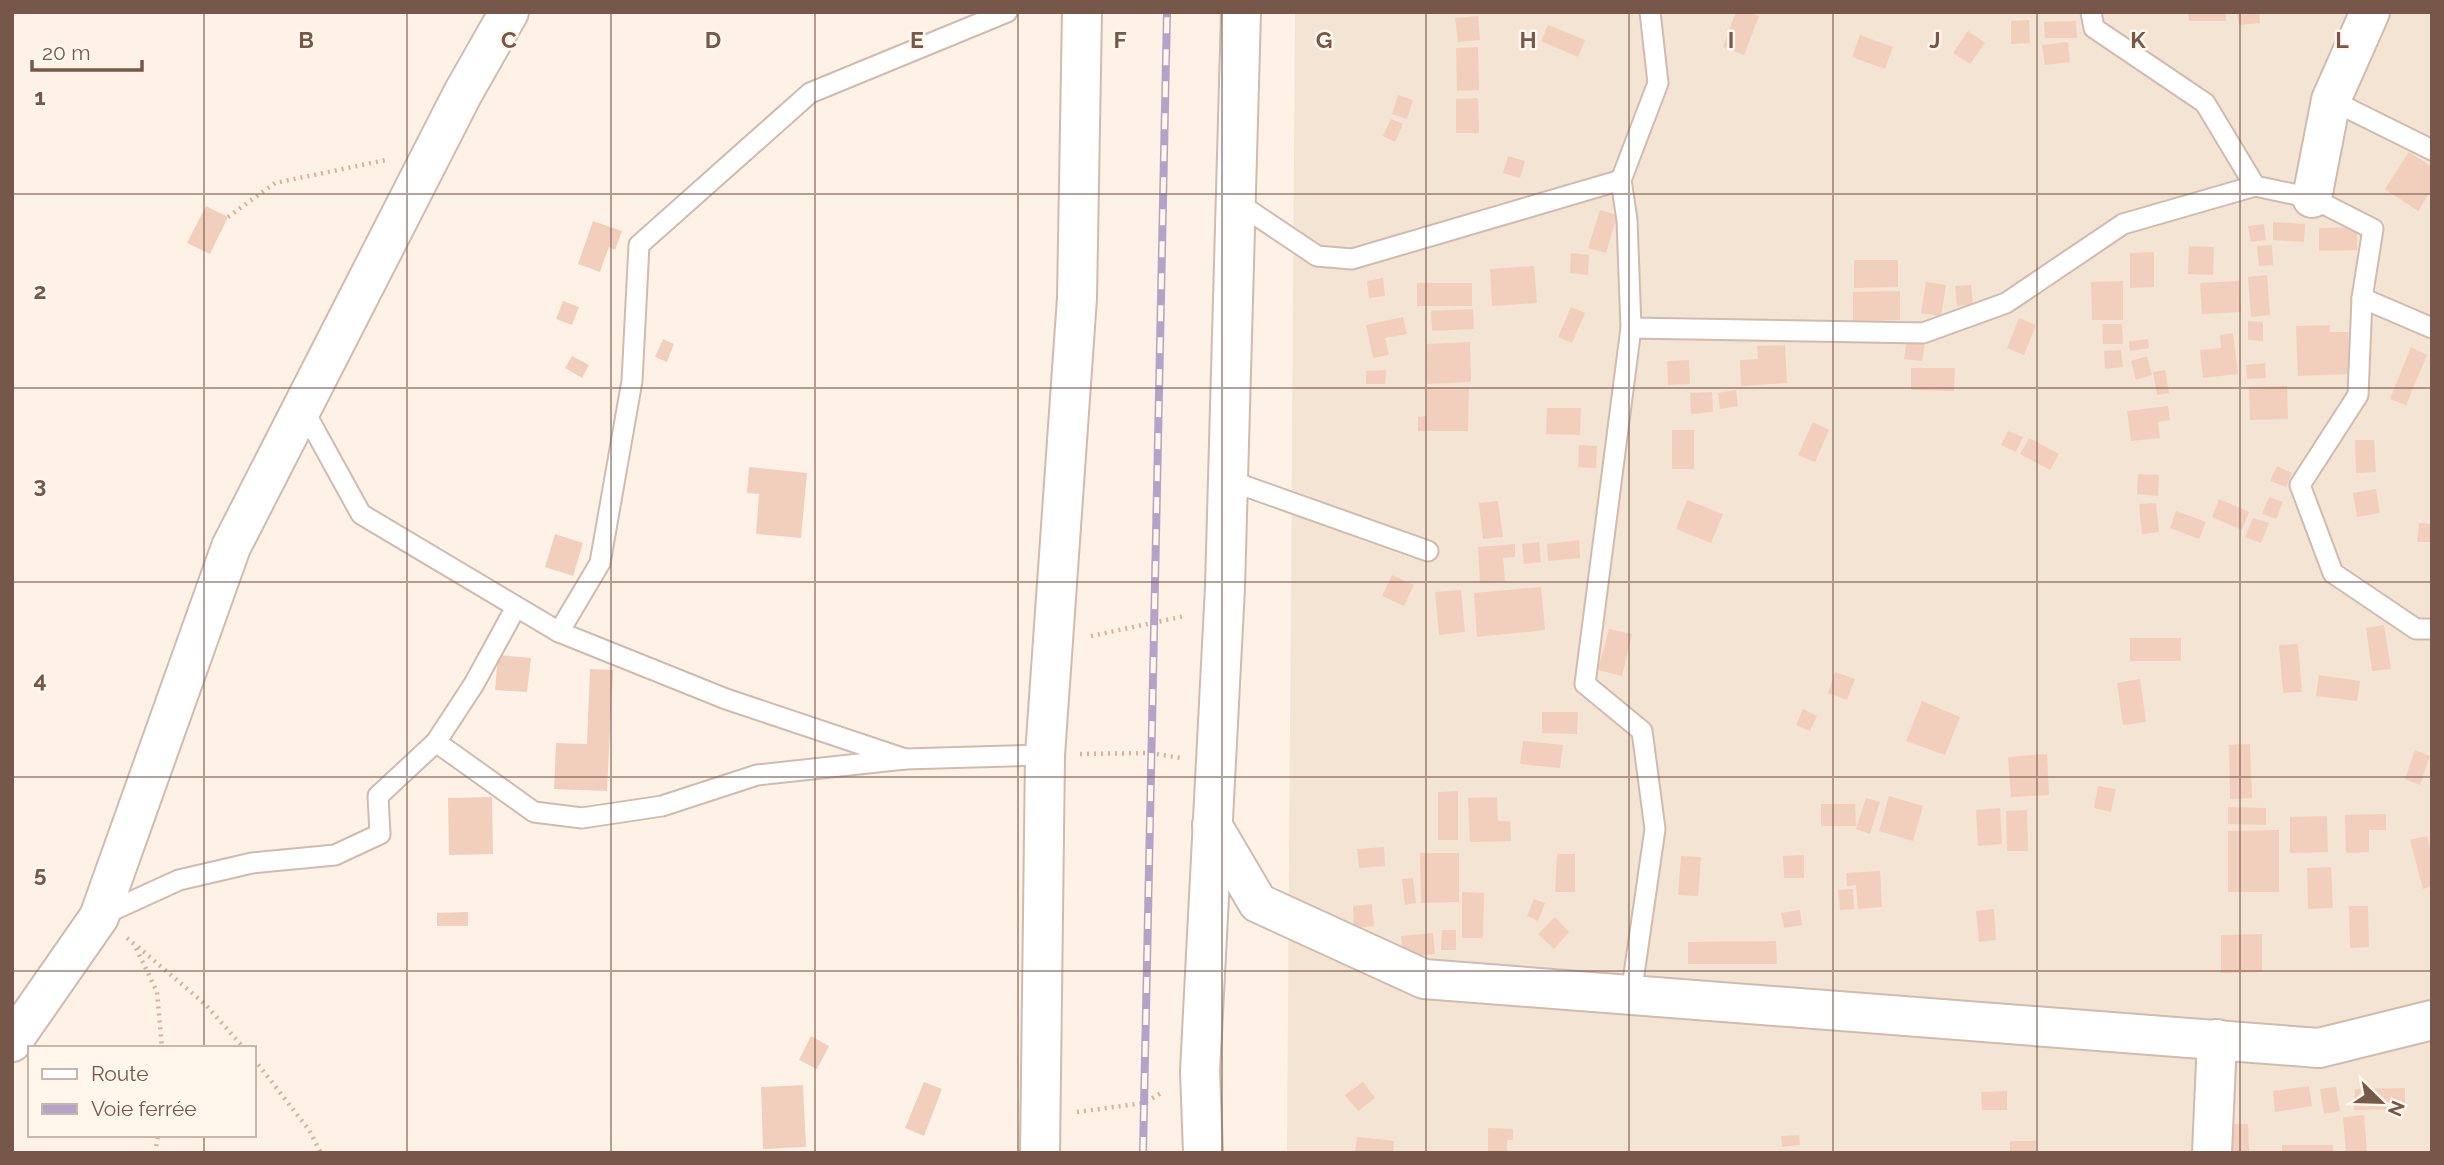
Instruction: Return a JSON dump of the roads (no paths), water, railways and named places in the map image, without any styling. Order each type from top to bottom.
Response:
[{"type":"street","points":[[12,1042],[99,917],[231,547],[463,93],[509,12]]},
{"type":"street","points":[[1040,1135],[1045,755],[1077,298],[1082,12]]},
{"type":"street","points":[[1203,1153],[1200,1071],[1224,609],[1238,203],[1241,12]]},
{"type":"street","points":[[2312,198],[2331,100],[2370,12]]},
{"type":"street","points":[[1212,825],[1258,903],[1424,979],[2319,1048],[2432,1020]]},
{"type":"street","points":[[2212,1153],[2217,1040]]},
{"type":"lane","points":[[559,632],[600,563],[632,381],[639,245],[810,93],[1007,12]]},
{"type":"lane","points":[[1630,995],[1655,829],[1642,731],[1585,684],[1632,328],[1627,220],[1620,180],[1658,83],[1650,12]]},
{"type":"lane","points":[[2091,12],[2094,28],[2205,103],[2255,186]]},
{"type":"lane","points":[[2331,100],[2432,150]]},
{"type":"lane","points":[[1238,203],[1317,256],[1352,259],[1620,180]]},
{"type":"lane","points":[[1632,328],[1923,333],[2006,303],[2123,224],[2255,186],[2312,198],[2373,229],[2362,298],[2358,396],[2300,485],[2333,573],[2416,629],[2432,629]]},
{"type":"lane","points":[[2362,298],[2432,328]]},
{"type":"lane","points":[[302,407],[361,514],[516,607],[559,632],[726,699],[905,759]]},
{"type":"lane","points":[[1228,480],[1428,551]]},
{"type":"lane","points":[[99,917],[179,880],[252,863],[335,855],[380,834],[378,796],[436,742],[474,684],[516,607]]},
{"type":"lane","points":[[436,742],[534,812],[582,818],[662,806],[757,775],[905,759],[1045,755]]},
{"type":"railway","points":[[1143,1153],[1167,12]]}]
